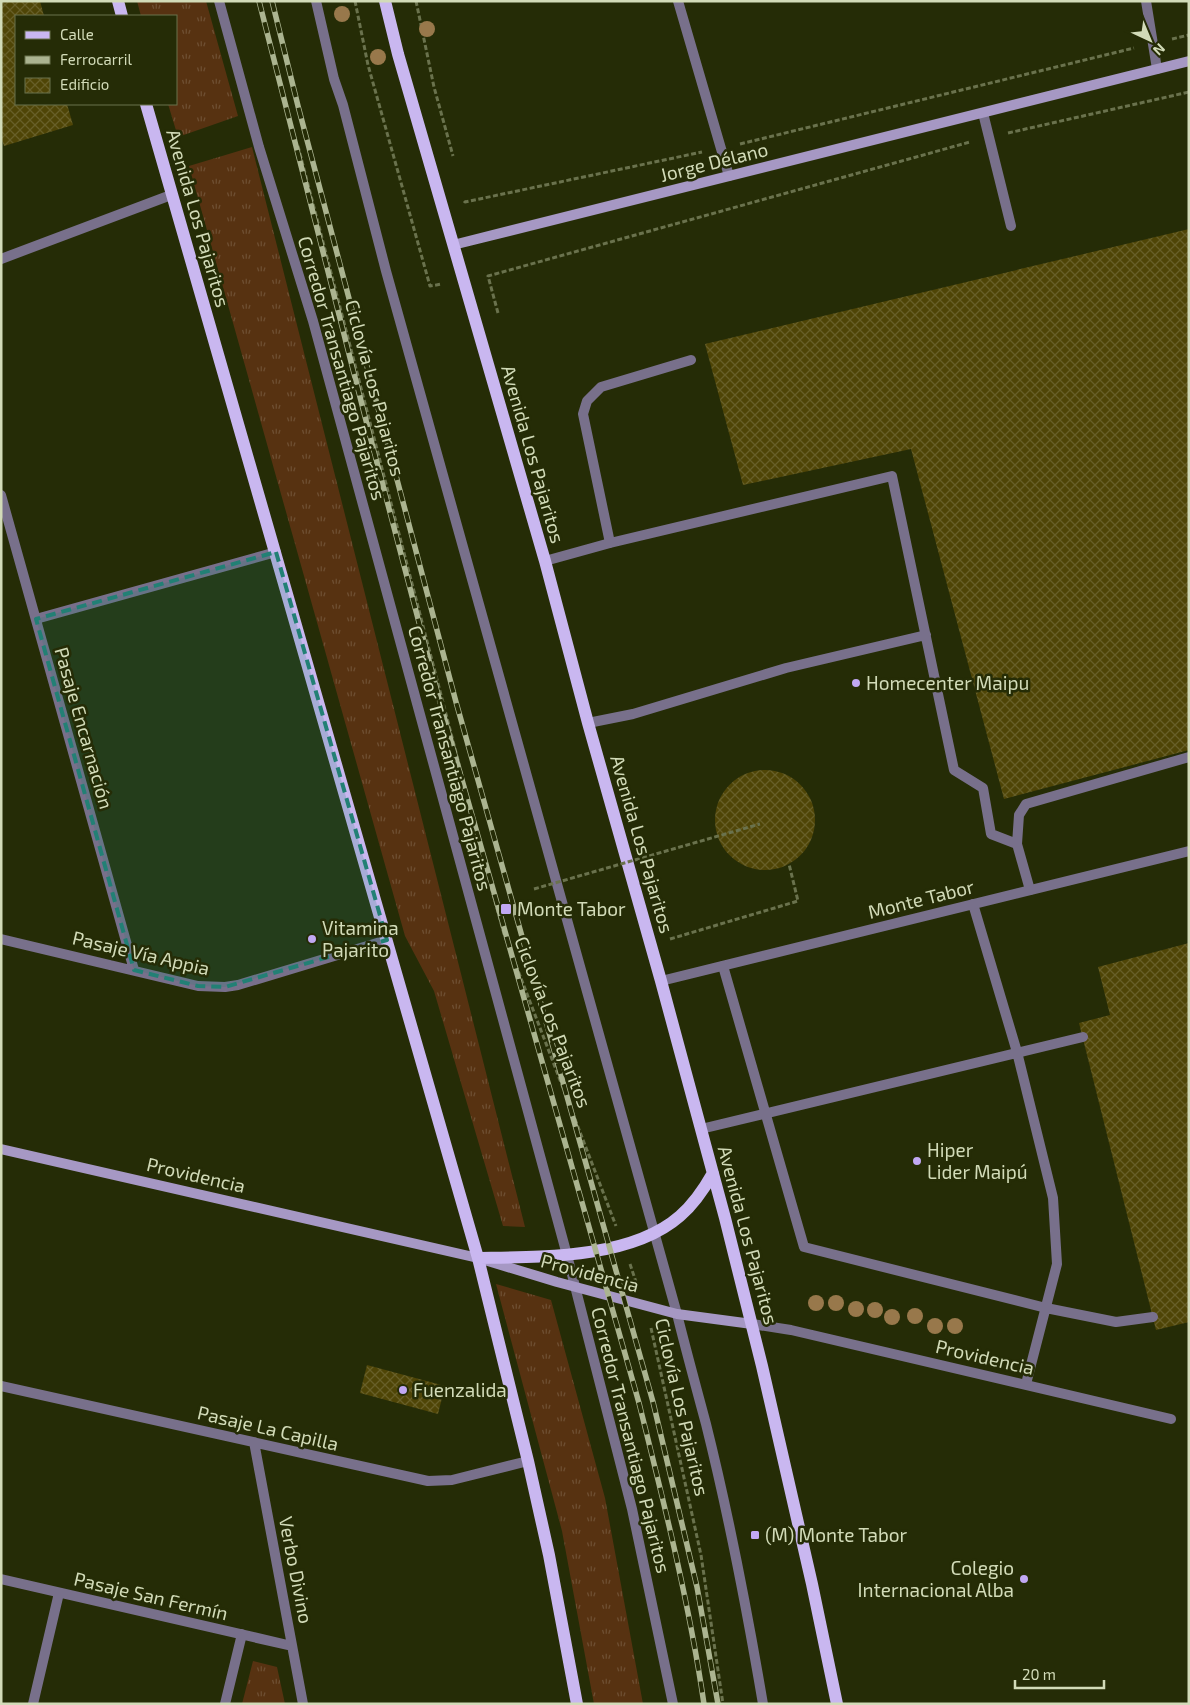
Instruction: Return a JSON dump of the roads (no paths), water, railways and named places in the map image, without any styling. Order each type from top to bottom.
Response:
[{"type":"main road","points":[[118,1],[122,15]]},
{"type":"main road","name":"Avenida Los Pajaritos","points":[[385,1],[398,54],[544,561],[713,1174],[752,1324],[812,1584],[837,1704]]},
{"type":"main road","name":"Avenida Los Pajaritos","points":[[146,105],[478,1258],[549,1555],[577,1704]]},
{"type":"main road","points":[[478,1258],[567,1255],[623,1244],[655,1232],[676,1220],[688,1208],[713,1174]]},
{"type":"street","name":"Corredor Transantiago Pajaritos","points":[[219,1],[259,147],[313,322],[576,1286],[632,1509],[673,1704]]},
{"type":"street","points":[[316,1],[334,79],[343,105],[386,271],[677,1314],[724,1501],[764,1704]]},
{"type":"street","points":[[678,1],[729,176]]},
{"type":"street","points":[[1146,1],[1157,69]]},
{"type":"street","name":"Jorge Délano","points":[[453,245],[1189,61]]},
{"type":"street","points":[[983,113],[1010,226]]},
{"type":"street","points":[[1,259],[171,194]]},
{"type":"street","points":[[610,543],[583,414],[587,401],[601,387],[691,360]]},
{"type":"street","points":[[544,561],[610,543],[892,476],[954,770],[982,788],[991,834],[1017,844]]},
{"type":"street","name":"Pasaje Encarnación","points":[[1,495],[134,970]]},
{"type":"street","points":[[36,619],[276,552]]},
{"type":"street","points":[[588,723],[633,714],[786,668],[926,635]]},
{"type":"street","points":[[1030,890],[1017,844],[1018,815],[1026,804],[1189,757]]},
{"type":"street","name":"Monte Tabor","points":[[661,981],[1189,851]]},
{"type":"street","points":[[973,904],[1017,1052],[1053,1198],[1057,1264],[1026,1384]]},
{"type":"street","name":"Pasaje Vía Appia","points":[[1,939],[198,986],[225,987],[238,985],[387,940]]},
{"type":"street","points":[[723,966],[804,1248],[1046,1308],[1116,1322],[1153,1317]]},
{"type":"street","points":[[701,1129],[1083,1037]]},
{"type":"street","name":"Providencia","points":[[1,1149],[478,1258],[535,1276],[677,1314],[791,1330],[1171,1419]]},
{"type":"street","name":"Pasaje La Capilla","points":[[1,1386],[428,1481],[452,1480],[528,1461]]},
{"type":"street","name":"Verbo Divino","points":[[254,1442],[303,1704]]},
{"type":"street","name":"Pasaje San Fermín","points":[[1,1579],[292,1646]]},
{"type":"street","points":[[33,1704],[59,1593]]},
{"type":"street","points":[[225,1704],[242,1634]]},
{"type":"railway","points":[[259,1],[441,706],[639,1403],[667,1515],[704,1704]]},
{"type":"railway","points":[[272,1],[298,106],[456,702],[653,1402],[697,1587],[718,1704]]},
{"type":"place","name":"Homecenter Maipu","points":[[856,683]]},
{"type":"place","name":"Monte Tabor","points":[[506,909]]},
{"type":"place","name":"Vitamina Pajarito","points":[[312,939]]},
{"type":"place","name":"Hiper Lider Maipú","points":[[917,1161]]},
{"type":"place","name":"Fuenzalida","points":[[403,1390]]},
{"type":"place","name":"(M) Monte Tabor","points":[[755,1535]]},
{"type":"place","name":"Colegio Internacional Alba","points":[[1024,1579]]}]
